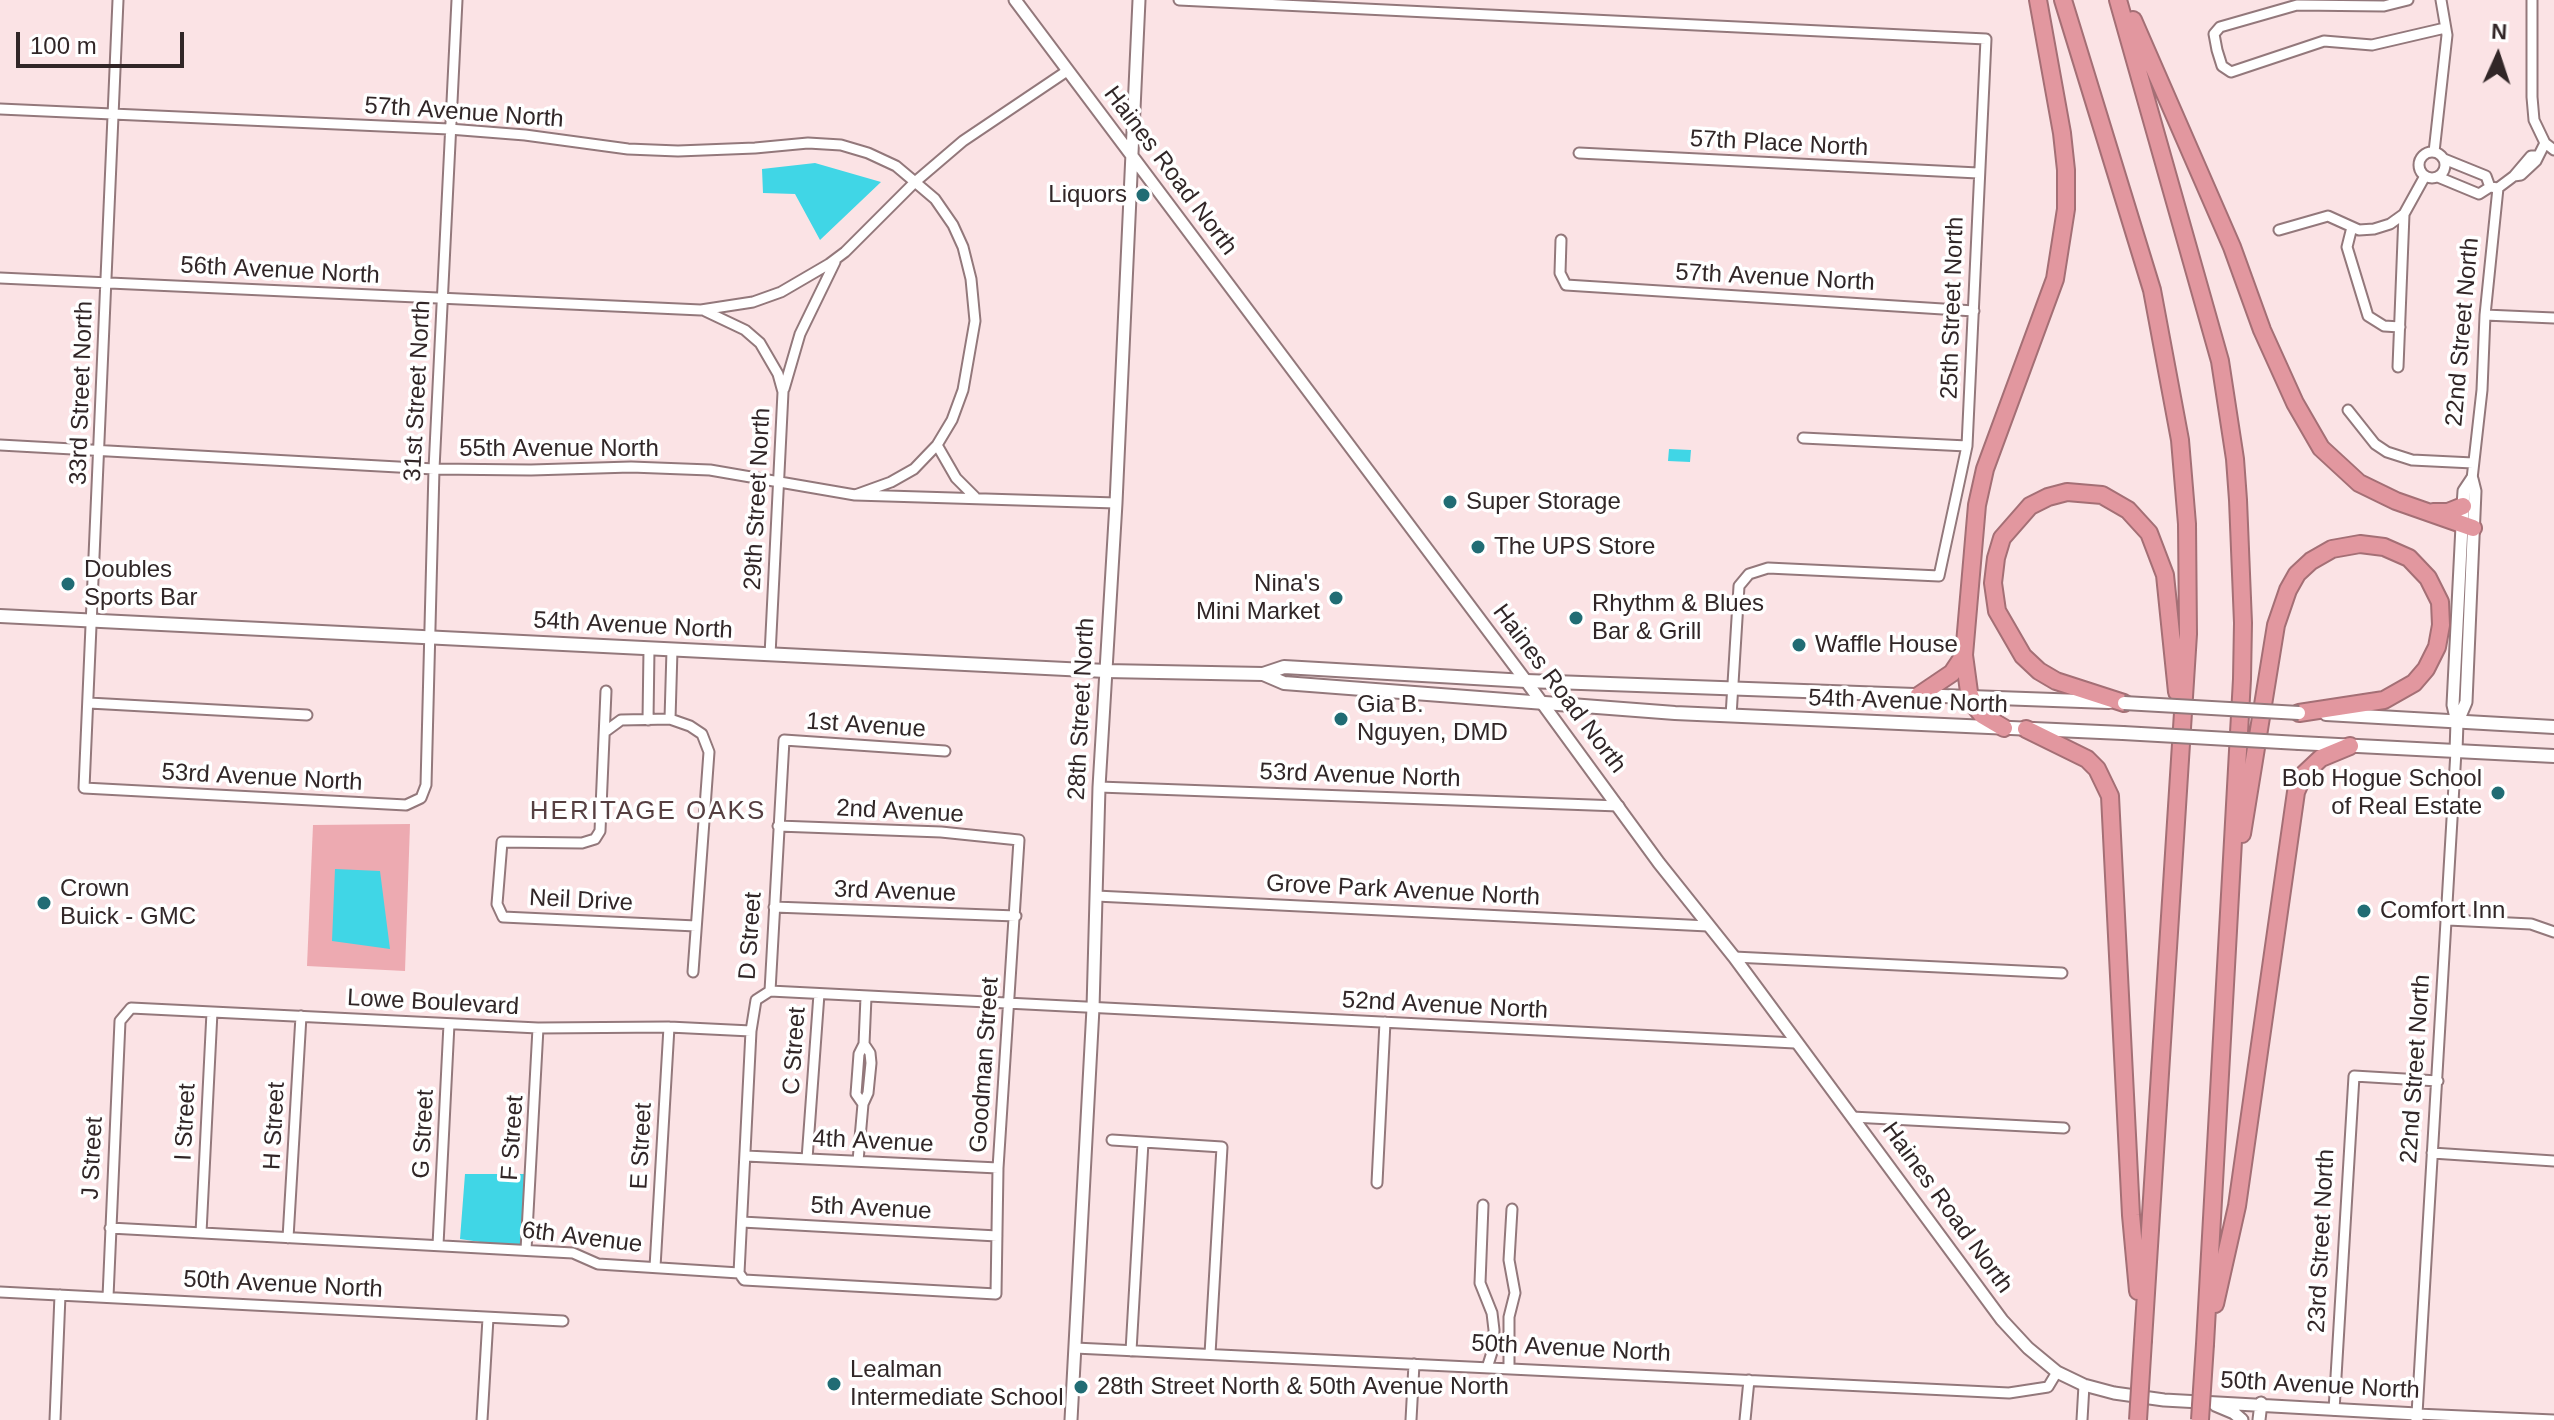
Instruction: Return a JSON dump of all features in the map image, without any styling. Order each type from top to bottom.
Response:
[{"type":"highway","points":[[2004,728],[1982,715],[1971,698],[1964,655],[1977,505],[1989,458],[2055,279],[2066,209],[2062,133],[2038,0]]},
{"type":"highway","points":[[2063,0],[2152,290],[2180,440],[2187,524],[2188,634],[2138,1420]]},
{"type":"highway","points":[[2118,0],[2209,313],[2220,361],[2235,459],[2243,623],[2200,1420]]},
{"type":"highway","points":[[2125,0],[2232,247],[2262,330],[2307,426],[2321,448],[2359,483],[2396,501],[2468,526]]},
{"type":"highway","points":[[2124,703],[2107,695],[2065,684],[2039,671],[2008,635],[1997,611],[1993,583],[2002,538],[2030,506],[2048,497],[2067,492],[2086,492],[2115,501],[2140,520],[2158,553],[2165,575],[2176,680],[2178,804]]},
{"type":"highway","points":[[2432,512],[2448,512],[2463,506]]},
{"type":"highway","points":[[2226,938],[2265,682],[2276,625],[2288,590],[2297,574],[2311,561],[2332,549],[2360,544],[2384,547],[2409,558],[2428,578],[2440,602],[2441,625],[2437,647],[2426,669],[2414,683],[2384,700],[2299,713]]},
{"type":"highway","points":[[1918,696],[1952,673],[1964,655]]},
{"type":"highway","points":[[2026,729],[2087,759],[2097,769],[2110,796],[2131,1215],[2143,1340]]},
{"type":"highway","points":[[2205,1344],[2237,1206],[2296,792],[2304,774],[2321,758],[2350,746]]},
{"type":"main road","name":"54th Avenue North","points":[[0,616],[1106,671],[1263,674],[1284,667],[1526,681],[2124,703],[2554,727]]},
{"type":"main road","name":"54th Avenue North","points":[[1263,674],[1284,683],[1542,704],[2554,756]]},
{"type":"street","name":"33rd Street North","points":[[84,788],[118,0]]},
{"type":"street","name":"31st Street North","points":[[426,785],[434,469],[457,0]]},
{"type":"street","name":"Haines Road North","points":[[1015,0],[1659,863],[1734,957],[2002,1320],[2028,1348],[2057,1372],[2084,1385]]},
{"type":"street","name":"28th Street North","points":[[1071,1420],[1139,0]]},
{"type":"street","points":[[1179,0],[1380,5]]},
{"type":"street","points":[[2408,0],[2384,6],[2297,5],[2220,27],[2214,34],[2217,50],[2222,66],[2231,72],[2324,41],[2372,45],[2445,28]]},
{"type":"street","points":[[2434,152],[2446,49],[2441,0]]},
{"type":"street","points":[[2532,0],[2534,120],[2545,143],[2554,150]]},
{"type":"street","name":"25th Street North","points":[[1380,5],[1986,39],[1967,446],[1939,576],[1768,568],[1749,574],[1739,586],[1733,688]]},
{"type":"street","points":[[701,310],[753,302],[781,292],[836,259],[915,182],[963,141],[1067,71]]},
{"type":"street","name":"57th Avenue North","points":[[0,109],[449,129],[641,150],[739,149],[808,143],[841,145],[896,166],[935,199],[953,225],[963,247],[971,279],[975,321],[971,357],[952,420],[937,445],[914,469],[891,482],[855,495]]},
{"type":"street","points":[[2425,176],[2438,177],[2479,194],[2514,176],[2545,143]]},
{"type":"street","points":[[2425,176],[2420,169],[2420,160],[2426,153],[2434,152],[2486,176],[2494,188]]},
{"type":"street","name":"57th Place North","points":[[1579,153],[1978,173]]},
{"type":"street","points":[[2438,177],[2444,171],[2444,159]]},
{"type":"street","points":[[2279,230],[2328,216],[2359,230],[2390,224],[2404,214],[2425,176]]},
{"type":"street","name":"22nd Street North","points":[[2417,1417],[2457,722],[2466,702],[2468,526],[2475,491],[2473,463],[2482,390],[2494,188]]},
{"type":"street","points":[[2398,367],[2404,214]]},
{"type":"street","points":[[2352,227],[2347,247],[2368,316],[2384,326],[2400,327]]},
{"type":"street","name":"57th Avenue North","points":[[1561,240],[1562,281],[1566,285],[1974,311]]},
{"type":"street","name":"29th Street North","points":[[770,655],[783,392],[800,334],[836,259]]},
{"type":"street","name":"56th Avenue North","points":[[0,278],[701,310]]},
{"type":"street","name":"29th Street North","points":[[701,310],[727,320],[760,343],[778,374],[783,392]]},
{"type":"street","points":[[2485,315],[2554,318]]},
{"type":"street","points":[[2348,410],[2375,444],[2387,452],[2412,460],[2473,463]]},
{"type":"street","points":[[1803,438],[1967,446]]},
{"type":"street","name":"55th Avenue North","points":[[0,445],[434,469],[710,470],[855,495],[1116,503]]},
{"type":"street","points":[[937,445],[956,478],[975,497]]},
{"type":"street","name":"22nd Street North","points":[[2468,526],[2463,506],[2464,491],[2472,479]]},
{"type":"street","points":[[648,720],[649,649]]},
{"type":"street","points":[[670,719],[672,650]]},
{"type":"street","points":[[1731,716],[1733,688]]},
{"type":"street","name":"Neil Drive","points":[[606,691],[600,831],[595,839],[582,843],[502,842],[497,904],[503,917],[696,926]]},
{"type":"street","points":[[89,703],[307,715]]},
{"type":"street","points":[[606,731],[621,720],[670,719],[702,734],[709,752],[693,972]]},
{"type":"street","name":"1st Avenue","points":[[784,740],[945,751]]},
{"type":"street","name":"D Street","points":[[739,1273],[751,1031],[756,1000],[770,991],[784,740]]},
{"type":"street","name":"53rd Avenue North","points":[[84,788],[406,805],[421,798],[426,785]]},
{"type":"street","name":"53rd Avenue North","points":[[1099,787],[1619,806]]},
{"type":"street","name":"2nd Avenue","points":[[778,826],[941,832],[1019,840]]},
{"type":"street","name":"Goodman Street","points":[[996,1294],[998,1168],[1019,840]]},
{"type":"street","name":"Grove Park Avenue North","points":[[1096,896],[1708,926]]},
{"type":"street","name":"3rd Avenue","points":[[774,907],[1016,916]]},
{"type":"street","points":[[2448,920],[2531,924],[2554,932]]},
{"type":"street","points":[[1734,957],[2062,973]]},
{"type":"street","points":[[770,991],[1093,1008]]},
{"type":"street","name":"C Street","points":[[807,1159],[819,994]]},
{"type":"street","points":[[858,1161],[863,1104],[868,1093],[871,1063],[870,1053],[864,1044],[866,997]]},
{"type":"street","name":"Lowe Boulevard","points":[[120,1021],[131,1008],[538,1028],[669,1027],[751,1031]]},
{"type":"street","name":"52nd Avenue North","points":[[1093,1008],[1795,1043]]},
{"type":"street","name":"I Street","points":[[201,1233],[212,1012]]},
{"type":"street","name":"H Street","points":[[288,1238],[301,1016]]},
{"type":"street","name":"J Street","points":[[108,1297],[120,1021]]},
{"type":"street","points":[[1377,1183],[1385,1022]]},
{"type":"street","name":"G Street","points":[[438,1245],[449,1024]]},
{"type":"street","name":"E Street","points":[[655,1267],[669,1027]]},
{"type":"street","name":"F Street","points":[[526,1250],[538,1028]]},
{"type":"street","name":"23rd Street North","points":[[2334,1410],[2354,1076],[2438,1081]]},
{"type":"street","points":[[1852,1117],[2064,1128]]},
{"type":"street","points":[[1112,1140],[1222,1147],[1210,1354]]},
{"type":"street","points":[[1131,1351],[1143,1142]]},
{"type":"street","points":[[2432,1153],[2554,1161]]},
{"type":"street","name":"4th Avenue","points":[[746,1156],[998,1168]]},
{"type":"street","points":[[1483,1205],[1480,1283],[1492,1313],[1494,1330],[1493,1349],[1487,1368]]},
{"type":"street","points":[[1509,1369],[1509,1317],[1515,1293],[1509,1260],[1512,1209]]},
{"type":"street","name":"5th Avenue","points":[[742,1222],[997,1236]]},
{"type":"street","name":"6th Avenue","points":[[110,1228],[573,1253],[598,1264],[739,1273],[744,1280],[996,1294]]},
{"type":"street","name":"50th Avenue North","points":[[0,1292],[563,1321]]},
{"type":"street","points":[[55,1420],[60,1295]]},
{"type":"street","points":[[482,1420],[488,1318]]},
{"type":"street","name":"50th Avenue North","points":[[1075,1348],[2009,1393],[2048,1387],[2057,1372]]},
{"type":"street","points":[[1411,1420],[1414,1364]]},
{"type":"street","points":[[1745,1420],[1749,1380]]},
{"type":"street","points":[[2082,1420],[2084,1385]]},
{"type":"street","name":"50th Avenue North","points":[[2084,1385],[2114,1393],[2417,1417],[2554,1420]]},
{"type":"street","points":[[2203,1401],[2223,1407],[2242,1420]]},
{"type":"street","points":[[2259,1420],[2261,1403]]},
{"type":"shaded area","points":[[410,824],[405,971],[307,966],[313,825]]},
{"type":"water","points":[[815,163],[881,182],[820,240],[795,194],[763,193],[762,169]]},
{"type":"water","points":[[1669,449],[1691,450],[1690,462],[1668,461]]},
{"type":"water","points":[[335,869],[380,871],[390,949],[332,941]]},
{"type":"water","points":[[465,1174],[524,1174],[521,1248],[460,1239]]},
{"type":"place","name":"Liquors","points":[[1143,195]]},
{"type":"place","name":"Super Storage","points":[[1450,502]]},
{"type":"place","name":"The UPS Store","points":[[1478,547]]},
{"type":"place","name":"Doubles Sports Bar","points":[[68,584]]},
{"type":"place","name":"Nina's Mini Market","points":[[1336,598]]},
{"type":"place","name":"Rhythm & Blues Bar & Grill","points":[[1576,618]]},
{"type":"place","name":"Waffle House","points":[[1799,645]]},
{"type":"place","name":"Gia B. Nguyen, DMD","points":[[1341,719]]},
{"type":"place","name":"Bob Hogue School of Real Estate","points":[[2498,793]]},
{"type":"place","name":"Crown Buick - GMC","points":[[44,903]]},
{"type":"place","name":"Comfort Inn","points":[[2364,911]]},
{"type":"place","name":"Lealman Intermediate School","points":[[834,1384]]},
{"type":"place","name":"28th Street North & 50th Avenue North","points":[[1081,1387]]},
{"type":"district","name":"HERITAGE OAKS","points":[[648,812]]}]
